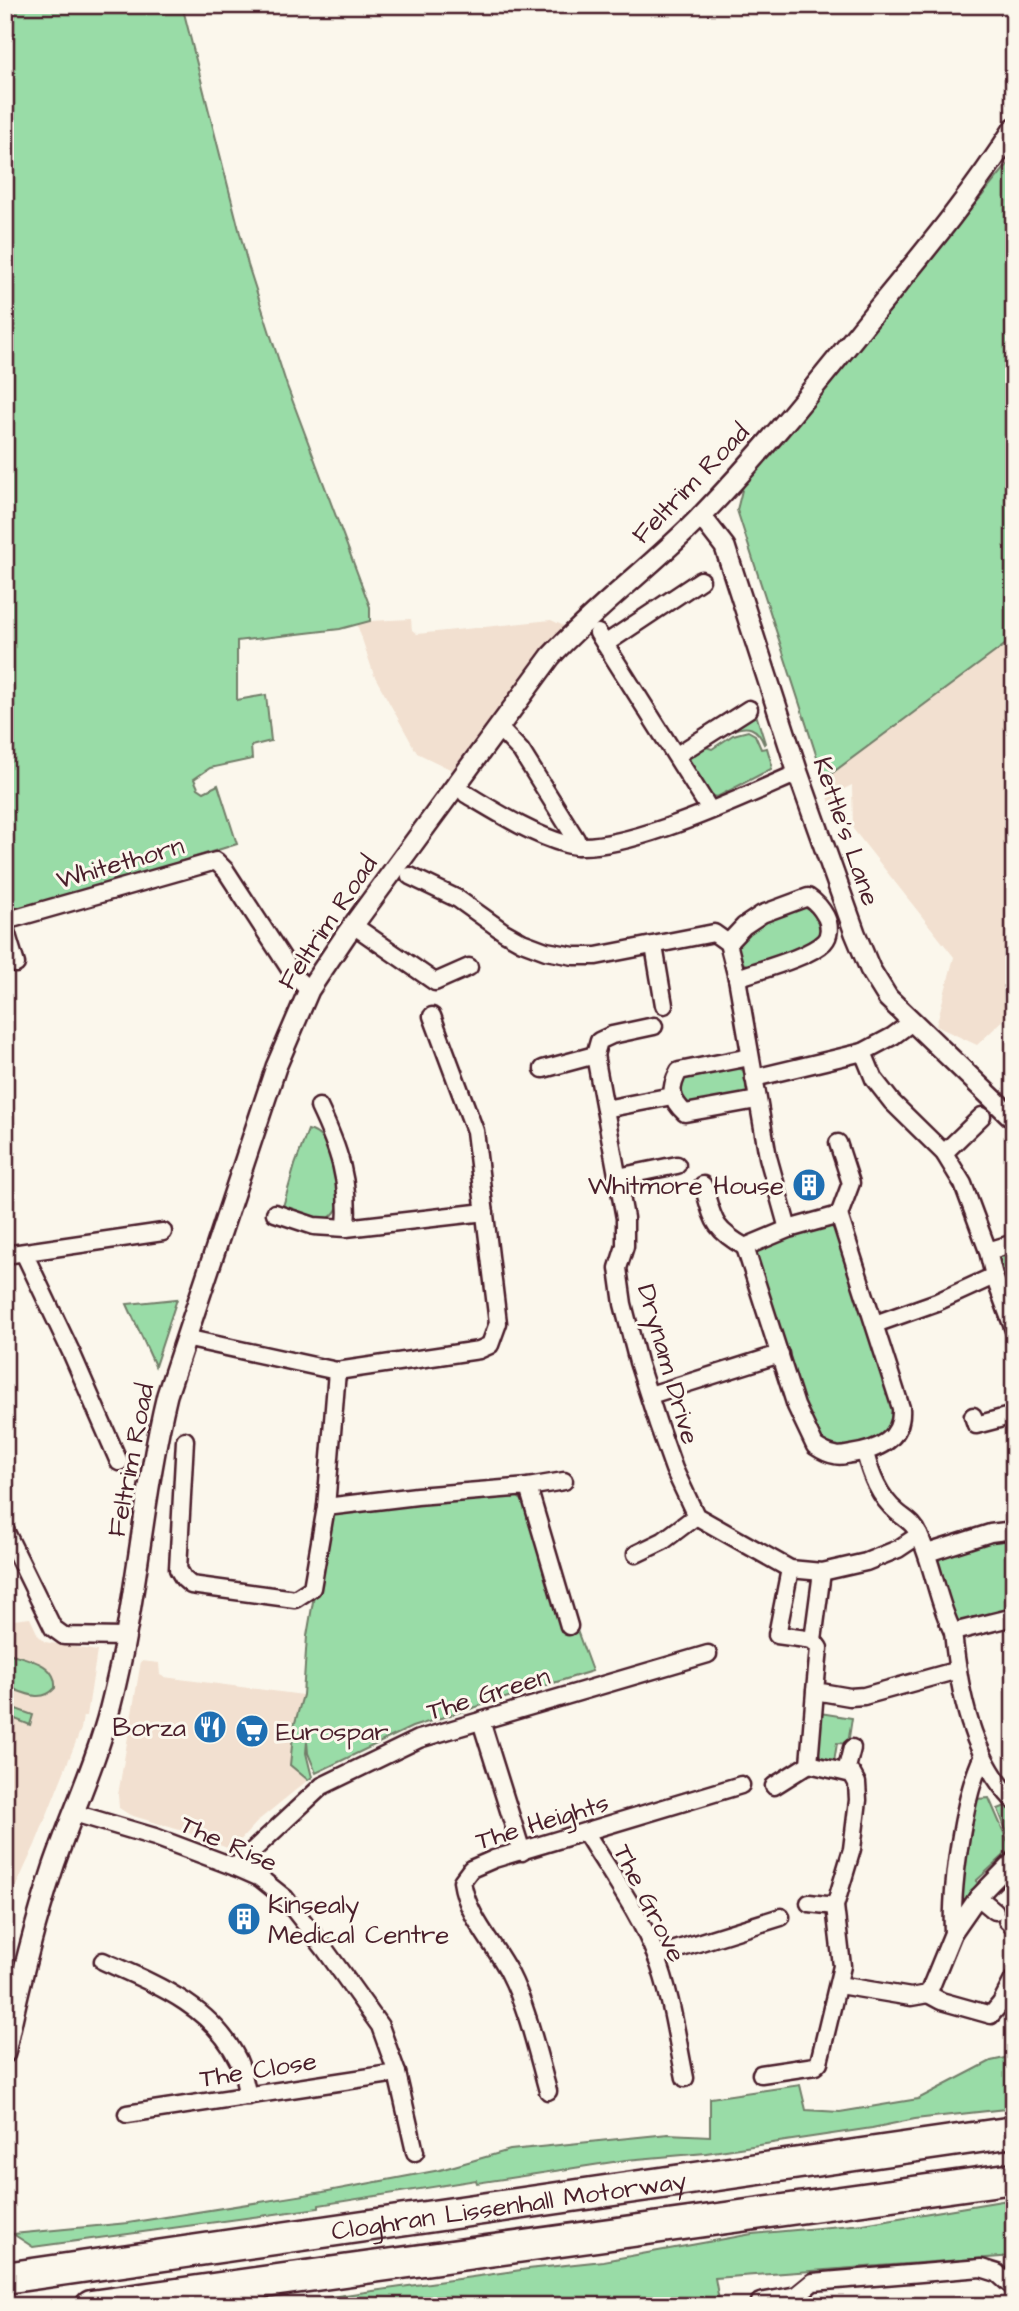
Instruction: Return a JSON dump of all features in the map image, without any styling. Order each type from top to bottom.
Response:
[{"type":"highway","name":"Cloghran Lissenhall Motorway","points":[[5,2278],[1014,2132]]},
{"type":"highway","name":"Cloghran Lissenhall Motorway","points":[[91,2306],[1014,2178]]},
{"type":"street","name":"Feltrim Road","points":[[5,2053],[12,1985],[111,1707],[125,1637],[154,1447],[167,1395],[276,1067],[309,990],[353,925],[551,656],[571,634],[701,516],[842,353],[932,242],[1014,128]]},
{"type":"street","name":"Kettle's Lane","points":[[701,516],[725,547],[798,773],[870,970],[888,998],[1014,1119]]},
{"type":"street","points":[[701,580],[601,638],[710,810]]},
{"type":"street","points":[[677,755],[749,709]]},
{"type":"street","points":[[498,727],[521,751],[576,839],[577,846]]},
{"type":"street","points":[[466,794],[537,833],[567,845],[577,846],[614,843],[658,830],[798,773]]},
{"type":"street","name":"Whitethorn","points":[[5,921],[216,861],[226,870],[295,977],[309,990]]},
{"type":"street","points":[[410,876],[458,899],[504,932],[545,951],[596,956],[714,933],[728,943],[737,978],[768,1157],[788,1229]]},
{"type":"street","points":[[728,943],[744,926],[762,915],[808,897],[818,903],[829,921],[829,936],[822,944],[795,958],[737,978]]},
{"type":"street","points":[[353,925],[435,982],[469,967]]},
{"type":"street","points":[[5,928],[16,964]]},
{"type":"street","points":[[654,946],[664,1005]]},
{"type":"street","points":[[185,1338],[337,1371],[479,1350],[490,1345],[498,1323],[475,1131],[432,1016]]},
{"type":"street","points":[[754,1079],[863,1052],[912,1022]]},
{"type":"street","points":[[543,1069],[595,1055],[599,1041],[612,1035],[654,1026]]},
{"type":"street","points":[[863,1052],[874,1079],[892,1102],[944,1153],[963,1184],[988,1251],[994,1276],[1009,1298],[1014,1330]]},
{"type":"street","name":"Drynam Drive","points":[[595,1055],[626,1232],[625,1247],[618,1268],[622,1292],[638,1362],[674,1469],[696,1516]]},
{"type":"street","points":[[750,1057],[679,1071],[673,1081],[672,1096],[676,1105],[685,1113],[757,1100]]},
{"type":"street","points":[[605,1109],[672,1096]]},
{"type":"street","points":[[319,1107],[345,1174],[348,1205],[346,1228]]},
{"type":"street","points":[[944,1153],[982,1116]]},
{"type":"street","points":[[703,1185],[717,1227],[725,1236],[745,1247],[796,1406],[815,1446],[837,1456],[865,1453],[884,1444],[897,1432],[902,1418],[839,1215],[851,1183],[838,1143]]},
{"type":"street","points":[[618,1177],[677,1165]]},
{"type":"street","points":[[275,1213],[314,1226],[346,1228],[485,1212]]},
{"type":"street","points":[[745,1247],[788,1229],[839,1215]]},
{"type":"street","points":[[5,1255],[163,1231]]},
{"type":"street","points":[[988,1251],[1014,1243]]},
{"type":"street","points":[[24,1253],[119,1462]]},
{"type":"street","points":[[874,1324],[937,1302],[994,1276]]},
{"type":"street","points":[[650,1395],[780,1354]]},
{"type":"street","points":[[186,1440],[178,1569],[184,1578],[191,1584],[295,1599],[312,1588],[326,1507],[337,1371]]},
{"type":"street","points":[[973,1416],[976,1425],[1014,1415]]},
{"type":"street","points":[[865,1453],[879,1491],[896,1511],[912,1523],[927,1553],[953,1632],[958,1670],[974,1733],[996,1779],[1014,1801]]},
{"type":"street","points":[[326,1507],[564,1481]]},
{"type":"street","points":[[528,1487],[569,1626]]},
{"type":"street","points":[[636,1554],[663,1541],[696,1516],[790,1569],[822,1572],[881,1557],[919,1535]]},
{"type":"street","points":[[5,1530],[53,1628],[64,1636],[125,1637]]},
{"type":"street","points":[[927,1553],[990,1533],[1014,1530]]},
{"type":"street","points":[[790,1569],[777,1635],[813,1640]]},
{"type":"street","points":[[809,1765],[819,1648],[813,1640],[822,1572]]},
{"type":"street","points":[[953,1632],[1014,1617]]},
{"type":"street","name":"The Green","points":[[235,1867],[313,1793],[334,1779],[419,1739],[708,1654]]},
{"type":"street","points":[[815,1690],[850,1697],[864,1696],[958,1670]]},
{"type":"street","points":[[481,1721],[522,1852]]},
{"type":"street","points":[[846,1772],[852,1748]]},
{"type":"street","points":[[953,1933],[960,1848],[975,1771],[983,1756]]},
{"type":"street","points":[[761,2074],[815,2066],[819,2062],[842,1966],[835,1906],[852,1850],[858,1800],[857,1783],[852,1774],[809,1765],[774,1786]]},
{"type":"street","name":"The Heights","points":[[548,2091],[521,2001],[509,1972],[469,1907],[462,1881],[471,1869],[494,1859],[741,1786]]},
{"type":"street","name":"The Rise","points":[[74,1813],[155,1837],[235,1867],[260,1878],[285,1898],[380,2026],[397,2073],[415,2151]]},
{"type":"street","name":"The Grove","points":[[586,1833],[621,1889],[656,1956],[673,2016],[685,2078]]},
{"type":"street","points":[[838,1985],[911,1997],[930,1989],[953,1933],[978,1898],[1014,1860]]},
{"type":"street","points":[[978,1898],[1005,1919]]},
{"type":"street","points":[[809,1903],[835,1906]]},
{"type":"street","points":[[656,1956],[781,1917]]},
{"type":"street","points":[[103,1961],[182,1998],[204,2015],[225,2036],[239,2062],[248,2096]]},
{"type":"street","points":[[930,1989],[941,2001],[991,2015],[1001,2003],[1014,1978]]},
{"type":"street","name":"The Close","points":[[127,2114],[397,2073]]},
{"type":"street","points":[[760,2302],[797,2295],[813,2282],[981,2268],[997,2273],[1014,2288]]},
{"type":"shaded area","points":[[411,619],[412,630],[417,634],[551,620],[564,626],[452,770],[417,753],[374,675],[357,624]]},
{"type":"shaded area","points":[[1014,638],[1014,1010],[977,1045],[936,1026],[954,957],[853,829],[852,785],[838,792],[831,808],[824,779]]},
{"type":"shaded area","points":[[30,1618],[38,1635],[45,1642],[97,1651],[87,1716],[83,1716],[81,1729],[35,1845],[5,1910],[5,1621]]},
{"type":"shaded area","points":[[141,1661],[159,1663],[160,1675],[164,1677],[303,1695],[294,1726],[290,1765],[308,1780],[260,1819],[235,1846],[227,1848],[130,1815],[119,1808],[118,1795]]},
{"type":"green space","points":[[5,5],[182,5],[248,265],[287,386],[370,607],[370,621],[340,629],[237,641],[237,700],[266,695],[271,741],[251,746],[252,759],[210,768],[194,779],[198,788],[204,792],[218,785],[237,844],[5,916]]},
{"type":"green space","points":[[1013,158],[1014,638],[824,779],[737,510],[743,486]]},
{"type":"green space","points":[[755,711],[764,744],[751,728],[731,731],[733,725]]},
{"type":"green space","points":[[748,731],[755,735],[761,749],[767,748],[771,769],[717,797],[712,796],[689,758],[706,747],[712,749],[733,735]]},
{"type":"green space","points":[[804,907],[817,920],[820,938],[810,946],[751,967],[738,961],[736,949],[747,931],[769,918]]},
{"type":"green space","points":[[737,1067],[744,1071],[747,1093],[741,1098],[692,1107],[684,1104],[678,1086],[682,1079]]},
{"type":"green space","points":[[308,1130],[324,1141],[336,1174],[338,1207],[333,1215],[321,1221],[306,1219],[282,1210]]},
{"type":"green space","points":[[824,1224],[837,1231],[894,1410],[889,1430],[869,1442],[840,1450],[823,1444],[813,1434],[754,1257],[759,1247]]},
{"type":"green space","points":[[1014,1248],[1014,1288],[1009,1289],[998,1262],[1000,1255]]},
{"type":"green space","points":[[177,1299],[155,1366],[127,1304]]},
{"type":"green space","points":[[513,1493],[524,1502],[561,1627],[575,1625],[592,1671],[412,1727],[316,1773],[308,1753],[307,1741],[306,1753],[312,1777],[308,1780],[290,1765],[294,1726],[303,1695],[307,1636],[326,1526],[335,1513],[347,1508]]},
{"type":"green space","points":[[1006,1538],[1014,1540],[1014,1609],[961,1622],[955,1619],[937,1563],[943,1554]]},
{"type":"green space","points":[[5,1652],[45,1667],[51,1672],[55,1688],[50,1693],[38,1696],[5,1686]]},
{"type":"green space","points":[[5,1705],[33,1715],[30,1725],[5,1715]]},
{"type":"green space","points":[[820,1713],[852,1718],[848,1744],[837,1743],[834,1762],[822,1760],[816,1747]]},
{"type":"green space","points":[[989,1798],[1011,1849],[976,1881],[978,1883],[962,1904],[959,1904],[977,1799]]},
{"type":"green space","points":[[1008,1805],[1014,1811],[1012,1846],[998,1809]]},
{"type":"green space","points":[[1014,2056],[1014,2108],[915,2119],[706,2153],[626,2160],[477,2183],[476,2180],[319,2205],[319,2208],[33,2247],[13,2234],[128,2223],[323,2192],[440,2170],[510,2150],[668,2134],[710,2136],[710,2098],[800,2085],[806,2110],[840,2112],[918,2099],[991,2061]]},
{"type":"green space","points":[[1014,2199],[1014,2256],[715,2278],[720,2306],[267,2306],[603,2261],[752,2234],[863,2224]]},
{"type":"place","name":"Whitmore House","points":[[809,1185]]},
{"type":"place","name":"Borza","points":[[210,1727]]},
{"type":"place","name":"Eurospar","points":[[252,1731]]},
{"type":"place","name":"Kinsealy Medical Centre","points":[[244,1919]]}]
